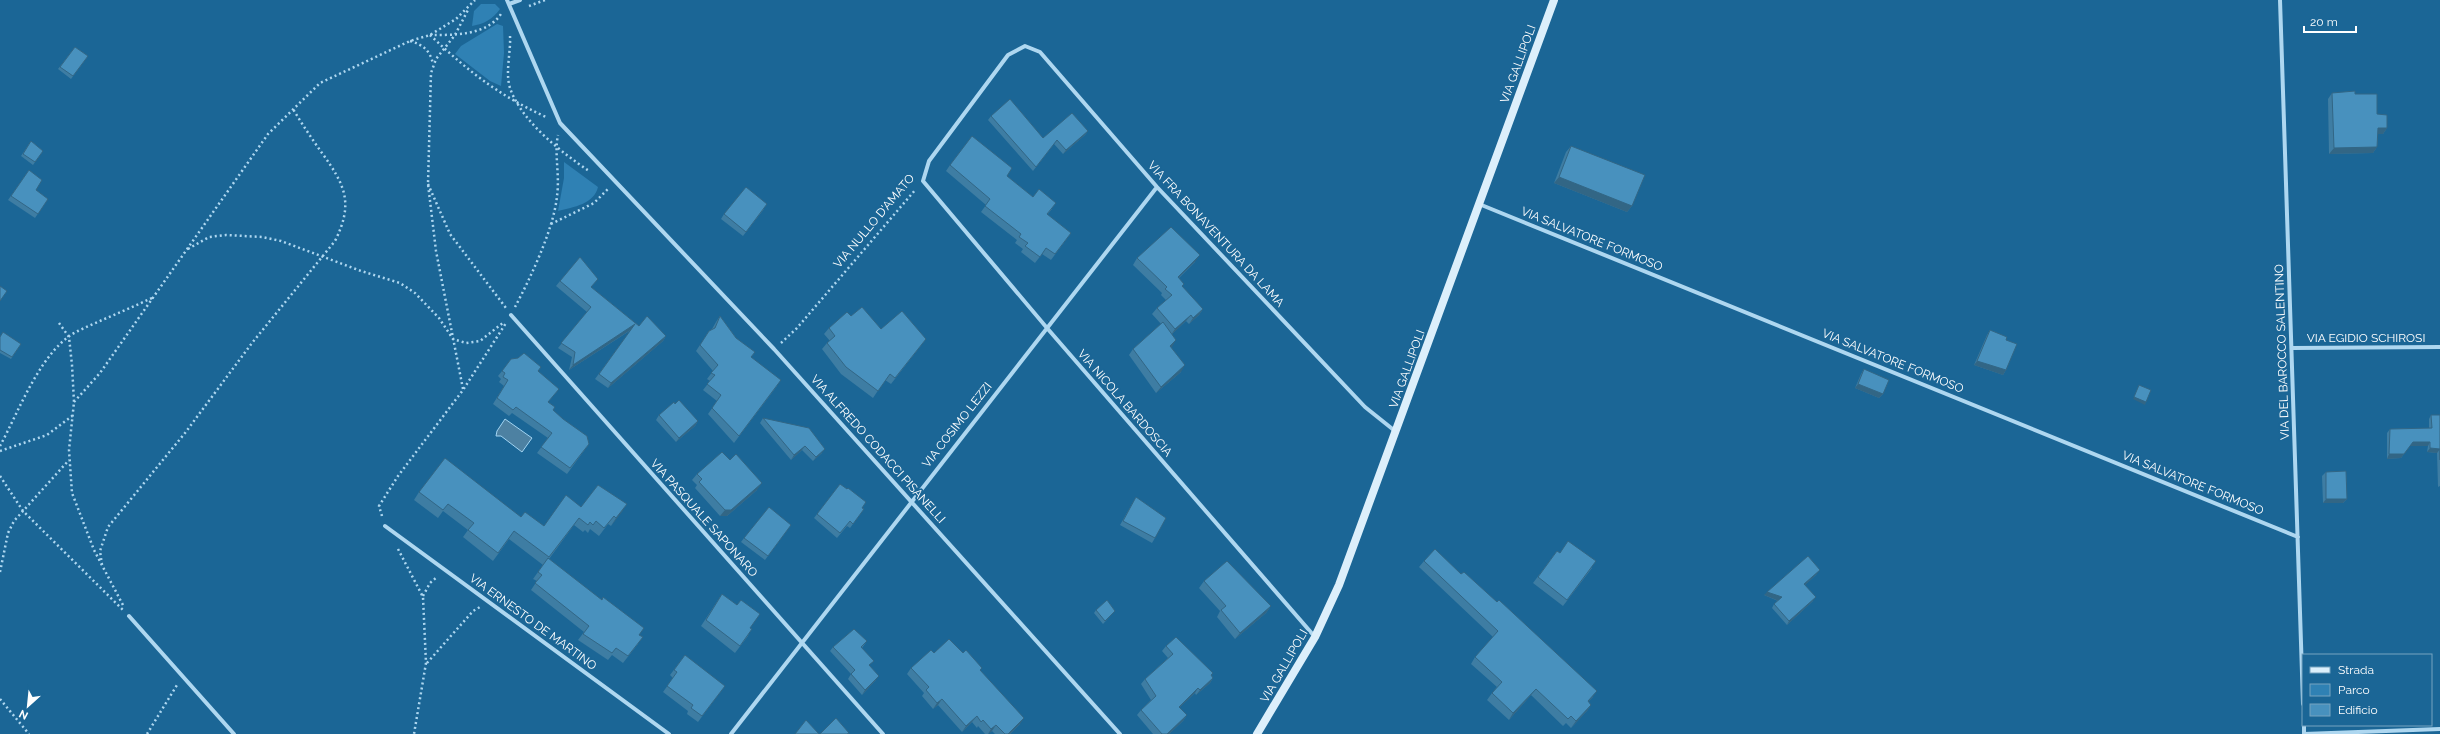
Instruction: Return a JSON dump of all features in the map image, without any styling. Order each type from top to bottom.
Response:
[{"type":"main road","name":"VIA GALLIPOLI","points":[[1257,734],[1315,637],[1339,585],[1397,433],[1554,0]]},
{"type":"street","points":[[520,0],[508,2],[560,124]]},
{"type":"street","name":"VIA DEL BAROCCO SALENTINO","points":[[2280,0],[2302,671]]},
{"type":"street","name":"VIA NULLO D'AMATO","points":[[923,181],[929,161],[1008,55],[1025,46]]},
{"type":"street","name":"VIA FRA BONAVENTURA DA LAMA","points":[[1025,46],[1040,52],[1157,187],[1365,407],[1397,433]]},
{"type":"street","name":"VIA ALFREDO CODACCI PISANELLI","points":[[560,124],[774,349],[1120,734]]},
{"type":"street","name":"VIA NICOLA BARDOSCIA","points":[[923,181],[1046,328],[1315,637]]},
{"type":"street","name":"VIA COSIMO LEZZI","points":[[731,734],[911,500],[1157,187]]},
{"type":"street","name":"VIA SALVATORE FORMOSO","points":[[1479,204],[2298,537]]},
{"type":"street","name":"VIA PASQUALE SAPONARO","points":[[511,315],[883,734]]},
{"type":"street","name":"VIA EGIDIO SCHIROSI","points":[[2292,348],[2440,348]]},
{"type":"street","name":"VIA ERNESTO DE MARTINO","points":[[385,526],[669,734]]},
{"type":"street","points":[[129,616],[234,734]]},
{"type":"street","points":[[2304,734],[2440,729]]},
{"type":"path","points":[[74,402],[100,373],[268,134],[320,82],[410,41],[430,35],[456,19],[476,0]]},
{"type":"path","points":[[430,35],[455,35],[484,28],[499,17],[508,2]]},
{"type":"path","points":[[463,390],[436,251],[428,184],[431,73],[444,48],[455,35],[471,5]]},
{"type":"path","points":[[510,32],[510,87],[518,104],[555,145],[591,172]]},
{"type":"path","points":[[385,526],[379,506],[398,476],[463,390],[511,315],[551,225],[557,197],[559,171],[555,145],[560,124],[518,104],[464,67],[430,35]]},
{"type":"path","points":[[410,41],[426,49],[432,55],[434,65]]},
{"type":"path","points":[[102,565],[100,551],[108,527],[185,433],[252,343],[322,257],[341,229],[346,202],[344,187],[336,172],[293,109]]},
{"type":"path","points":[[551,225],[594,203],[615,181]]},
{"type":"path","name":"VIA NULLO D'AMATO","points":[[774,349],[797,328],[923,181]]},
{"type":"path","points":[[428,184],[450,234],[511,315]]},
{"type":"path","points":[[187,249],[209,237],[240,235],[281,241],[322,257],[400,283],[415,293],[439,318],[453,339],[466,343],[480,341],[511,315]]},
{"type":"path","points":[[0,446],[41,366],[69,337],[78,331],[154,297]]},
{"type":"path","points":[[59,323],[69,337],[74,402],[70,459],[72,493],[94,550],[129,616]]},
{"type":"path","points":[[0,451],[47,435],[72,416]]},
{"type":"path","points":[[0,572],[8,533],[23,511],[70,459]]},
{"type":"path","points":[[0,476],[23,511],[129,616]]},
{"type":"path","points":[[396,545],[423,597],[426,663],[414,734]]},
{"type":"path","points":[[423,597],[430,583],[447,571]]},
{"type":"path","points":[[426,663],[473,611],[489,602]]},
{"type":"path","points":[[147,734],[182,676]]},
{"type":"path","points":[[0,699],[29,734]]},
{"type":"green space","points":[[481,4],[495,4],[500,9],[488,20],[472,26],[474,11]]},
{"type":"green space","points":[[497,24],[503,26],[504,53],[501,86],[490,81],[455,54],[461,46]]},
{"type":"green space","points":[[564,162],[598,187],[596,193],[588,201],[577,206],[558,211],[564,178]]},
{"type":"shaded area","points":[[505,419],[532,438],[522,452],[501,436],[496,436],[497,431]]},
{"type":"building","points":[[75,47],[88,56],[73,76],[60,67]]},
{"type":"building","points":[[2355,91],[2355,94],[2377,94],[2377,114],[2387,115],[2387,128],[2378,128],[2377,147],[2334,148],[2332,93]]},
{"type":"building","points":[[1010,99],[1043,138],[1072,113],[1088,131],[1066,150],[1057,140],[1036,167],[991,116]]},
{"type":"building","points":[[972,136],[1012,168],[1007,176],[1033,197],[1039,189],[1056,203],[1047,214],[1071,233],[1055,254],[1046,248],[1040,257],[1025,246],[1028,243],[1019,237],[1021,234],[985,206],[990,199],[950,165]]},
{"type":"building","points":[[31,141],[43,151],[35,162],[23,154]]},
{"type":"building","points":[[1571,146],[1645,175],[1632,206],[1559,177]]},
{"type":"building","points":[[29,170],[42,180],[36,190],[48,199],[38,214],[11,196]]},
{"type":"building","points":[[746,187],[767,204],[746,232],[724,214]]},
{"type":"building","points":[[1171,227],[1200,255],[1178,277],[1184,284],[1182,286],[1203,309],[1193,318],[1191,315],[1175,329],[1157,308],[1172,295],[1165,289],[1167,287],[1137,258]]},
{"type":"building","points":[[580,257],[598,279],[591,287],[639,326],[647,316],[666,336],[611,383],[599,374],[635,324],[573,365],[575,352],[561,343],[591,307],[560,281]]},
{"type":"building","points":[[0,286],[7,291],[0,301]]},
{"type":"building","points":[[862,307],[881,329],[902,311],[926,339],[895,378],[890,374],[878,391],[846,367],[827,343],[835,336],[829,328],[847,312],[851,316]]},
{"type":"building","points":[[720,316],[736,338],[755,352],[751,357],[781,380],[739,436],[712,408],[721,395],[707,384],[715,375],[711,373],[718,365],[700,345],[709,331],[715,328]]},
{"type":"building","points":[[1163,322],[1176,340],[1170,346],[1185,365],[1161,387],[1133,349]]},
{"type":"building","points":[[1990,330],[2007,337],[2006,340],[2017,344],[2006,370],[1977,361]]},
{"type":"building","points":[[3,332],[21,344],[12,357],[0,350],[0,337]]},
{"type":"building","points":[[524,353],[541,367],[538,371],[559,389],[548,402],[555,407],[553,410],[587,436],[589,444],[570,468],[541,447],[552,433],[516,407],[513,410],[497,398],[508,380],[503,377],[505,373],[502,371],[511,359],[518,358]]},
{"type":"building","points":[[1864,369],[1889,380],[1883,394],[1858,384]]},
{"type":"building","points":[[2139,385],[2151,390],[2146,402],[2134,397]]},
{"type":"building","points":[[679,400],[698,421],[679,438],[659,415],[674,402],[675,404]]},
{"type":"building","points":[[2431,415],[2440,415],[2440,449],[2430,448],[2430,442],[2413,442],[2404,454],[2389,454],[2390,429],[2432,428]]},
{"type":"building","points":[[763,418],[809,428],[825,449],[816,457],[805,446],[794,455]]},
{"type":"building","points":[[722,452],[730,460],[736,454],[762,483],[731,510],[725,510],[699,482],[702,479],[697,474]]},
{"type":"building","points":[[445,458],[521,517],[525,512],[544,526],[566,495],[581,507],[598,485],[627,504],[616,518],[614,516],[604,528],[596,521],[593,525],[590,522],[588,525],[579,518],[549,557],[514,531],[498,553],[468,530],[474,523],[448,504],[443,510],[419,492]]},
{"type":"building","points":[[2346,471],[2347,499],[2326,499],[2326,472]]},
{"type":"building","points":[[840,484],[847,489],[848,488],[866,502],[862,508],[864,509],[853,524],[850,521],[840,533],[817,514]]},
{"type":"building","points":[[1136,497],[1166,518],[1155,538],[1123,521]]},
{"type":"building","points":[[769,507],[791,525],[768,556],[744,538]]},
{"type":"building","points":[[1568,541],[1596,561],[1567,600],[1538,577],[1557,551],[1560,553]]},
{"type":"building","points":[[1435,549],[1461,574],[1464,572],[1497,602],[1499,600],[1597,691],[1588,701],[1591,705],[1576,721],[1571,716],[1568,719],[1536,689],[1513,713],[1492,693],[1502,682],[1475,657],[1498,631],[1424,561]]},
{"type":"building","points":[[1808,556],[1820,570],[1804,584],[1816,597],[1789,621],[1774,604],[1782,597],[1767,592]]},
{"type":"building","points":[[548,558],[602,600],[603,597],[644,628],[639,635],[643,637],[628,656],[616,648],[612,653],[583,634],[589,626],[535,583],[542,575],[538,572]]},
{"type":"building","points":[[1227,561],[1271,606],[1240,633],[1221,610],[1226,606],[1204,581]]},
{"type":"building","points":[[722,594],[737,605],[741,600],[760,614],[740,646],[706,620]]},
{"type":"building","points":[[1107,600],[1115,611],[1105,621],[1096,610]]},
{"type":"building","points":[[854,629],[867,641],[861,647],[874,661],[869,665],[879,676],[865,690],[851,674],[855,670],[833,647]]},
{"type":"building","points":[[1176,637],[1213,673],[1211,675],[1213,678],[1200,690],[1198,688],[1179,707],[1187,715],[1167,734],[1162,734],[1141,710],[1156,696],[1145,679],[1173,654],[1166,646]]},
{"type":"building","points":[[949,639],[963,653],[966,650],[982,668],[980,670],[1024,718],[1008,734],[1005,734],[996,725],[991,729],[983,720],[981,722],[977,716],[966,726],[942,699],[937,703],[926,690],[929,687],[911,668],[931,650],[934,653]]},
{"type":"building","points":[[685,655],[725,686],[702,716],[691,708],[693,705],[667,686],[677,672],[674,670]]},
{"type":"building","points":[[836,718],[849,733],[820,734]]},
{"type":"building","points":[[806,720],[819,734],[795,734]]}]
